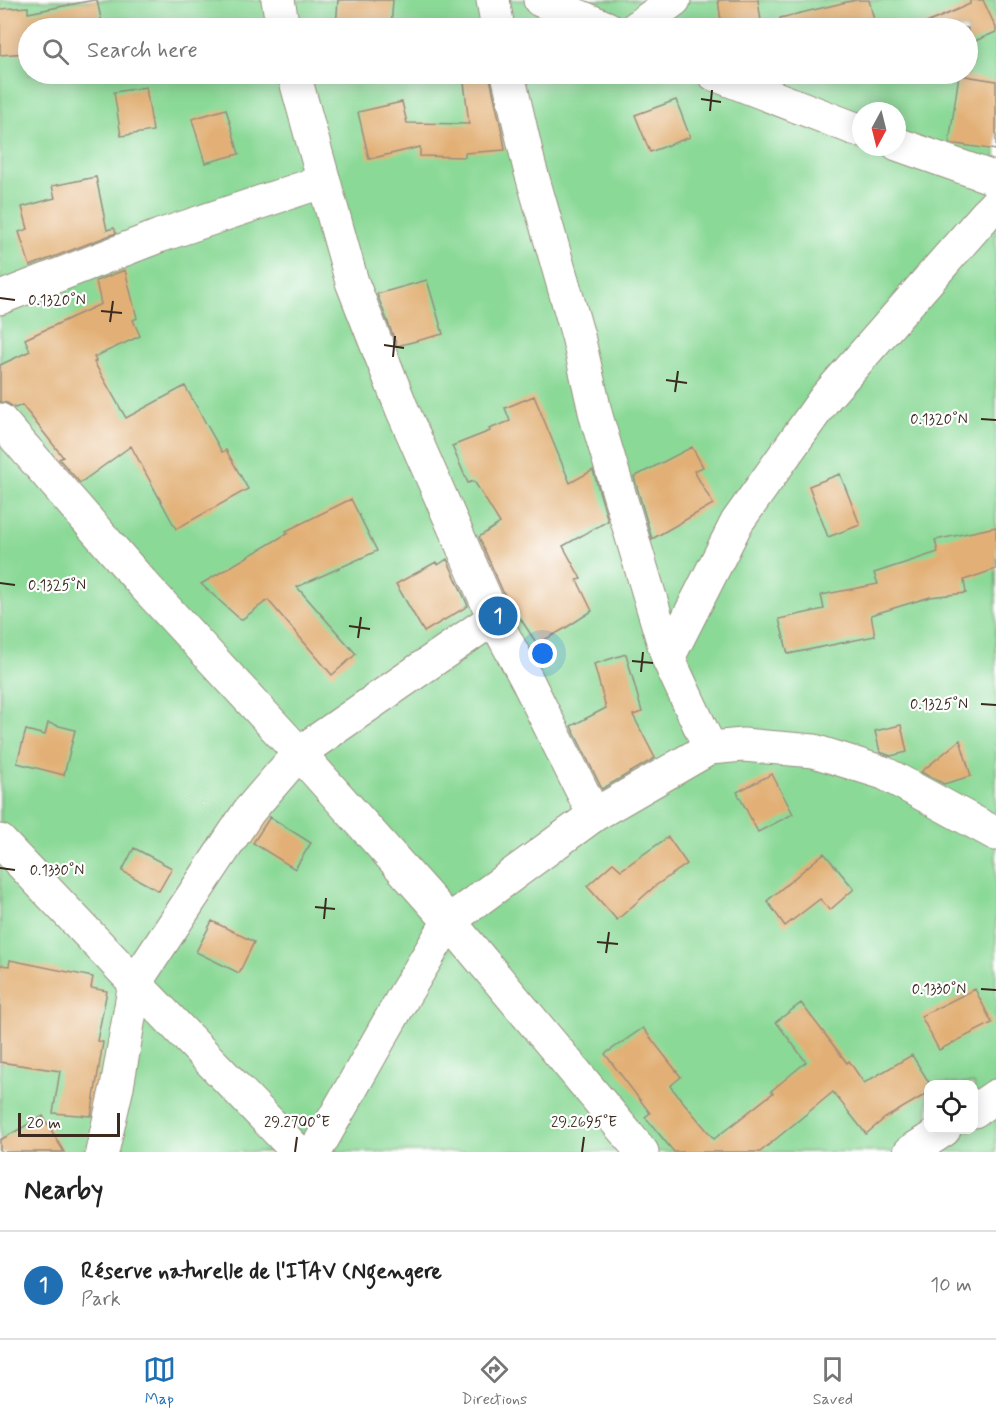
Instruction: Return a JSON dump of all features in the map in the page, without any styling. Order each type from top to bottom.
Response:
[{"type":"street","points":[[278,0],[281,18]]},
{"type":"street","points":[[493,0],[496,18]]},
{"type":"street","points":[[540,0],[583,18]]},
{"type":"street","points":[[650,18],[674,0]]},
{"type":"street","points":[[297,84],[352,282],[402,409],[494,618],[594,814]]},
{"type":"street","points":[[510,84],[529,165],[578,336],[596,416],[668,658],[710,748]]},
{"type":"street","points":[[740,84],[852,127]]},
{"type":"street","points":[[906,147],[996,179]]},
{"type":"street","points":[[0,298],[159,236],[324,181]]},
{"type":"street","points":[[668,658],[737,522],[826,397],[996,203]]},
{"type":"street","points":[[0,420],[143,584],[299,753],[449,921],[631,1148]]},
{"type":"street","points":[[102,1152],[117,1087],[135,983],[249,811],[299,753],[494,618]]},
{"type":"street","points":[[315,1152],[449,921],[594,814],[710,748],[743,745],[814,751],[824,754],[884,773],[996,834]]},
{"type":"street","points":[[0,841],[298,1152]]},
{"type":"street","points":[[978,1108],[996,1096]]},
{"type":"street","points":[[910,1152],[939,1134]]},
{"type":"green space","points":[[0,0],[996,0],[996,1152],[0,1152]]},
{"type":"building","points":[[97,0],[101,18],[18,18],[18,54],[0,55],[0,9],[28,7],[28,13]]},
{"type":"building","points":[[338,0],[393,0],[392,18],[337,18]]},
{"type":"building","points":[[718,0],[758,0],[761,18],[721,18]]},
{"type":"building","points":[[855,0],[869,0],[874,18],[780,18]]},
{"type":"building","points":[[970,0],[983,0],[996,32],[978,40],[978,18],[938,18],[970,4]]},
{"type":"building","points":[[978,78],[996,81],[996,150],[949,143],[958,84],[978,84]]},
{"type":"building","points":[[464,84],[491,84],[505,150],[465,153],[465,157],[420,156],[420,147],[369,159],[358,112],[402,102],[407,123],[469,124]]},
{"type":"building","points":[[146,87],[153,131],[121,136],[114,92]]},
{"type":"building","points":[[676,100],[690,137],[650,152],[635,115]]},
{"type":"building","points":[[226,109],[239,154],[205,163],[192,119]]},
{"type":"building","points":[[96,177],[107,230],[114,228],[116,233],[30,266],[19,232],[28,229],[22,207],[55,198],[52,186]]},
{"type":"building","points":[[125,270],[137,318],[133,320],[140,336],[94,357],[96,361],[94,362],[126,418],[185,386],[222,452],[226,450],[248,489],[176,529],[131,446],[80,483],[59,459],[63,457],[22,405],[15,408],[0,402],[0,365],[30,351],[25,339],[101,304],[96,281]]},
{"type":"building","points":[[427,280],[443,334],[397,346],[377,294]]},
{"type":"building","points":[[534,396],[570,483],[593,470],[608,521],[563,546],[581,579],[577,580],[592,611],[537,644],[503,592],[479,537],[500,523],[474,481],[468,483],[452,446],[510,421],[505,408]]},
{"type":"building","points":[[692,447],[703,467],[694,471],[713,504],[652,539],[634,477]]},
{"type":"building","points":[[840,474],[860,525],[828,537],[809,486]]},
{"type":"building","points":[[351,499],[377,551],[297,587],[356,654],[332,675],[268,600],[241,620],[201,584],[288,533],[286,531]]},
{"type":"building","points":[[996,527],[996,569],[964,580],[966,593],[930,597],[871,615],[875,636],[788,654],[779,619],[824,609],[821,595],[878,584],[874,573],[938,552],[935,540]]},
{"type":"building","points":[[447,559],[468,606],[424,632],[396,584],[436,562],[438,565]]},
{"type":"building","points":[[626,654],[642,712],[633,715],[655,758],[602,789],[571,726],[606,708],[594,664]]},
{"type":"building","points":[[48,723],[75,730],[64,775],[17,763],[26,730],[45,735]]},
{"type":"building","points":[[901,725],[907,752],[891,756],[880,752],[875,731]]},
{"type":"building","points":[[960,740],[971,776],[944,784],[921,772]]},
{"type":"building","points":[[772,774],[793,814],[758,832],[737,792]]},
{"type":"building","points":[[270,817],[311,843],[295,869],[253,843]]},
{"type":"building","points":[[668,837],[687,864],[655,886],[617,920],[587,886],[613,863],[621,870]]},
{"type":"building","points":[[134,848],[172,868],[159,891],[122,871]]},
{"type":"building","points":[[824,853],[854,889],[830,910],[820,899],[785,926],[767,901]]},
{"type":"building","points":[[212,921],[254,942],[239,973],[196,952]]},
{"type":"building","points":[[10,960],[93,977],[91,988],[107,991],[97,1041],[103,1042],[91,1116],[53,1113],[60,1071],[0,1062],[0,965],[9,966]]},
{"type":"building","points":[[975,989],[992,1023],[939,1050],[921,1016]]},
{"type":"building","points":[[801,1003],[847,1063],[849,1061],[864,1083],[912,1055],[928,1080],[924,1080],[924,1095],[885,1118],[866,1134],[833,1092],[760,1152],[674,1152],[645,1117],[650,1113],[605,1054],[643,1028],[681,1077],[670,1086],[714,1139],[773,1093],[771,1091],[806,1062],[776,1022]]},
{"type":"building","points":[[43,1116],[64,1152],[0,1152],[0,1140]]},
{"type":"place","name":"Réserve naturelle de l'ITAV (Ngengere","points":[[498,616]]}]
